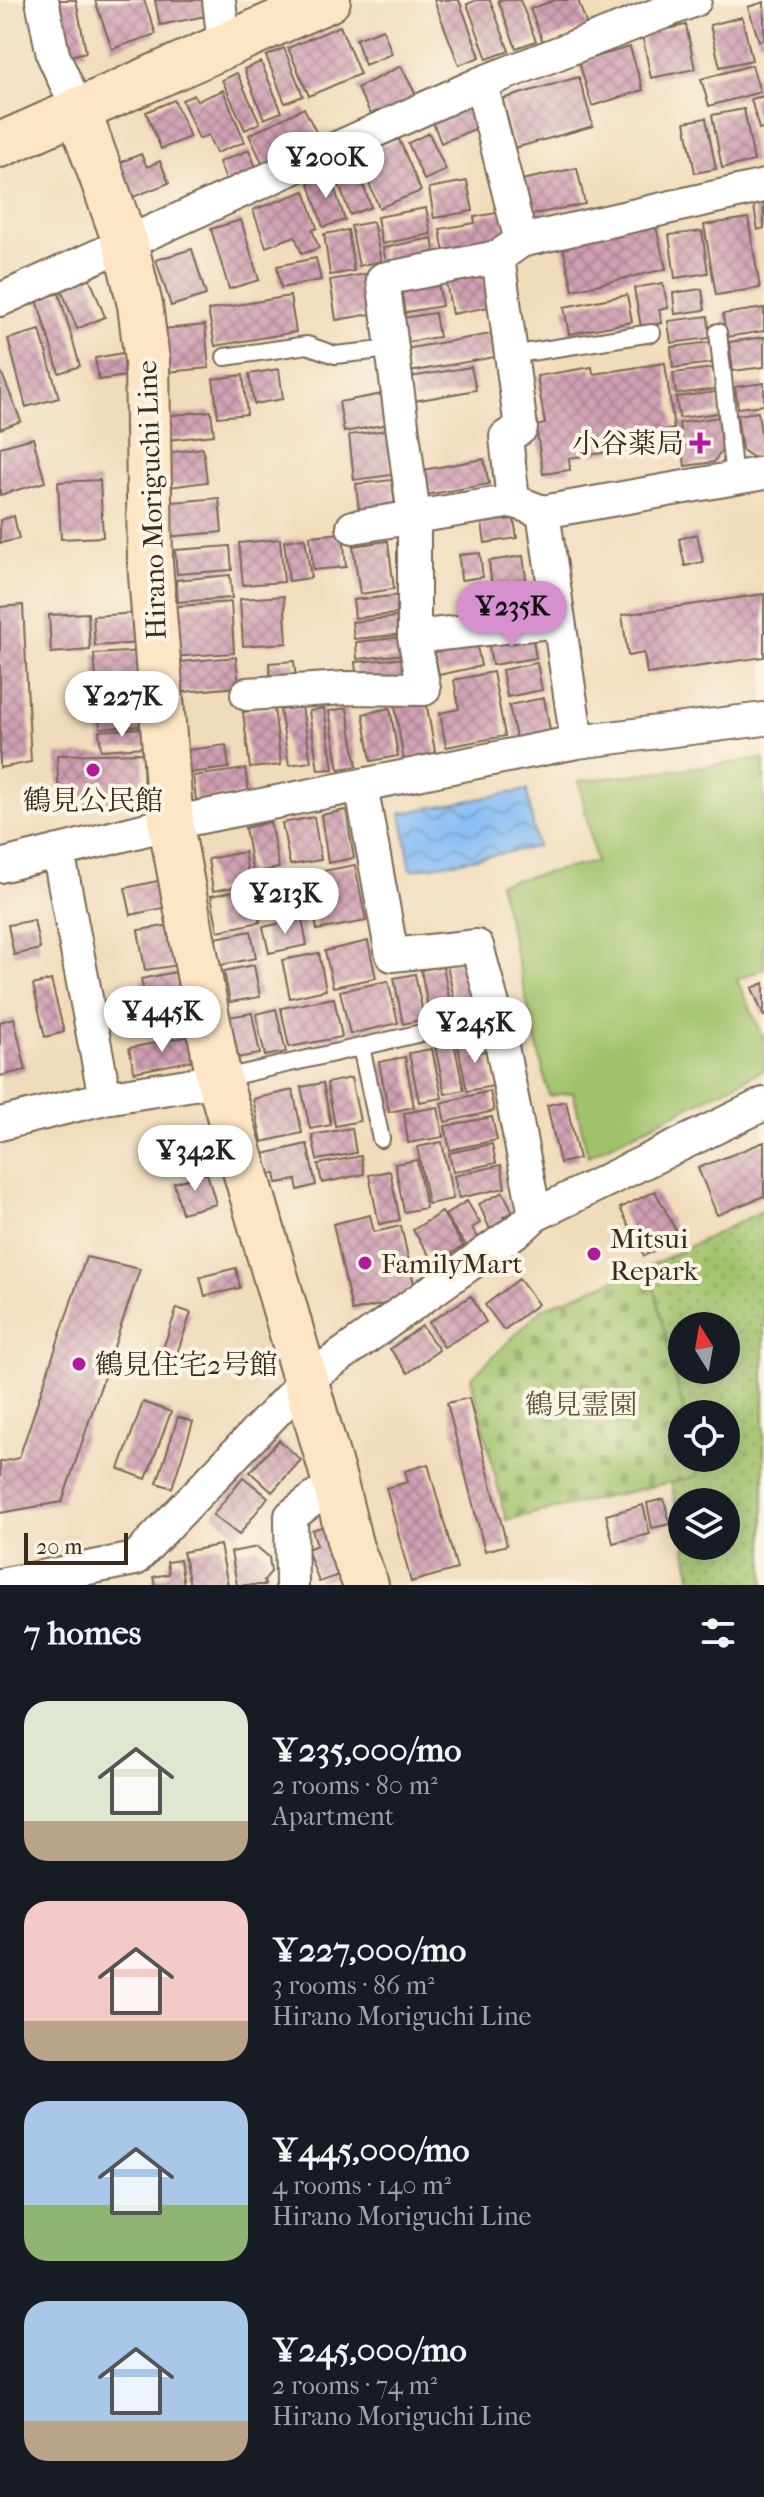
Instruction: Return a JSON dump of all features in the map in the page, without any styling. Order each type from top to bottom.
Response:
[{"type":"main road","points":[[0,145],[328,0]]},
{"type":"main road","name":"Hirano Moriguchi Line","points":[[78,110],[125,242],[140,305],[147,361],[150,563],[171,823],[219,1080],[351,1548],[366,1585]]},
{"type":"street","points":[[42,0],[53,55],[78,110]]},
{"type":"street","points":[[219,0],[224,45]]},
{"type":"street","points":[[0,300],[481,83],[695,0]]},
{"type":"street","points":[[481,83],[509,249],[511,355],[521,428],[506,437],[513,501]]},
{"type":"street","points":[[247,694],[345,688],[424,689],[414,637],[414,517],[383,279],[764,186]]},
{"type":"street","points":[[353,527],[513,501],[543,512],[749,476]]},
{"type":"street","points":[[543,512],[577,742]]},
{"type":"street","points":[[414,637],[559,621]]},
{"type":"street","points":[[0,866],[171,823],[577,742],[764,719]]},
{"type":"street","points":[[361,785],[392,955],[477,946],[496,1016],[535,1215]]},
{"type":"street","points":[[58,851],[105,1098]]},
{"type":"street","points":[[0,1124],[105,1098],[219,1080]]},
{"type":"street","points":[[0,1585],[135,1559],[305,1381],[535,1215],[764,1104]]},
{"type":"street","points":[[292,1585],[291,1516],[335,1483]]},
{"type":"lane","points":[[718,332],[749,476]]},
{"type":"lane","points":[[511,355],[652,333]]},
{"type":"lane","points":[[225,357],[307,345],[335,355],[392,349]]},
{"type":"lane","points":[[219,1080],[496,1016]]},
{"type":"lane","points":[[361,1047],[381,1139]]},
{"type":"green space","points":[[764,759],[764,968],[737,980],[764,1038],[764,1070],[588,1156],[573,1092],[549,1096],[499,883],[596,862],[579,781]]},
{"type":"green space","points":[[764,1210],[764,1585],[693,1585],[688,1560],[740,1560],[740,1488],[672,1488],[671,1482],[698,1476],[697,1472],[740,1472],[740,1400],[681,1400],[677,1384],[740,1384],[740,1312],[668,1312],[668,1346],[649,1266]]},
{"type":"green space","name":"鶴見霊園","points":[[649,1266],[668,1346],[668,1384],[677,1384],[681,1400],[668,1400],[668,1472],[697,1472],[698,1476],[506,1520],[471,1378],[543,1308]]},
{"type":"water","points":[[527,790],[537,847],[411,870],[401,813]]},
{"type":"building","points":[[59,0],[76,0],[86,52],[70,56]]},
{"type":"building","points":[[95,0],[144,0],[156,34],[112,49]]},
{"type":"building","points":[[155,0],[214,0],[216,14],[160,25]]},
{"type":"building","points":[[434,0],[459,0],[480,57],[459,65]]},
{"type":"building","points":[[490,0],[509,51],[487,59],[467,4]]},
{"type":"building","points":[[498,0],[520,0],[536,41],[516,48]]},
{"type":"building","points":[[555,0],[578,0],[587,26],[543,42],[530,9]]},
{"type":"building","points":[[764,2],[764,39],[759,41],[748,7]]},
{"type":"building","points":[[742,17],[752,60],[720,67],[710,25]]},
{"type":"building","points":[[686,25],[695,69],[651,78],[642,34]]},
{"type":"building","points":[[340,26],[360,74],[309,96],[288,48]]},
{"type":"building","points":[[383,29],[392,54],[365,65],[356,39]]},
{"type":"building","points":[[630,47],[643,90],[592,106],[579,62]]},
{"type":"building","points":[[284,48],[303,96],[285,103],[266,56]]},
{"type":"building","points":[[261,62],[282,112],[264,119],[244,69]]},
{"type":"building","points":[[752,65],[760,92],[709,106],[701,79]]},
{"type":"building","points":[[401,66],[417,97],[373,118],[357,88]]},
{"type":"building","points":[[237,73],[260,123],[245,130],[222,80]]},
{"type":"building","points":[[579,77],[593,126],[515,148],[502,99]]},
{"type":"building","points":[[223,90],[245,142],[216,153],[208,135],[199,139],[182,100],[194,95],[197,101]]},
{"type":"building","points":[[764,96],[764,128],[759,129],[751,99]]},
{"type":"building","points":[[174,100],[190,137],[161,149],[146,112]]},
{"type":"building","points":[[470,102],[480,127],[441,143],[431,117]]},
{"type":"building","points":[[304,108],[321,142],[265,169],[249,135]]},
{"type":"building","points":[[744,109],[754,161],[722,168],[712,115]]},
{"type":"building","points":[[706,118],[716,169],[695,173],[685,122]]},
{"type":"building","points":[[429,133],[446,170],[424,180],[408,143]]},
{"type":"building","points":[[399,139],[421,191],[379,208],[358,156]]},
{"type":"building","points":[[249,150],[258,172],[228,185],[219,162]]},
{"type":"building","points":[[141,154],[147,167],[160,161],[169,183],[128,199],[114,165]]},
{"type":"building","points":[[355,162],[371,207],[350,215],[334,170]]},
{"type":"building","points":[[577,168],[585,204],[529,215],[522,180]]},
{"type":"building","points":[[330,174],[345,220],[323,227],[308,181]]},
{"type":"building","points":[[467,181],[473,211],[434,218],[429,188]]},
{"type":"building","points":[[305,191],[317,228],[312,230],[319,248],[302,254],[295,236],[266,247],[253,210]]},
{"type":"building","points":[[764,194],[764,228],[758,230],[752,196]]},
{"type":"building","points":[[426,208],[431,234],[382,244],[377,217]]},
{"type":"building","points":[[502,212],[508,244],[444,254],[440,229],[475,223],[474,217]]},
{"type":"building","points":[[748,218],[760,288],[716,295],[704,225]]},
{"type":"building","points":[[654,219],[666,269],[573,290],[561,240]]},
{"type":"building","points":[[241,220],[259,280],[229,289],[211,229]]},
{"type":"building","points":[[373,222],[381,261],[359,266],[351,226]]},
{"type":"building","points":[[348,230],[354,271],[330,275],[324,234]]},
{"type":"building","points":[[702,231],[708,273],[675,278],[669,235]]},
{"type":"building","points":[[432,238],[435,255],[387,265],[383,248]]},
{"type":"building","points":[[192,249],[206,295],[171,306],[156,260]]},
{"type":"building","points":[[316,258],[321,280],[281,288],[277,266]]},
{"type":"building","points":[[88,274],[105,317],[77,329],[60,286]]},
{"type":"building","points":[[366,274],[372,314],[336,320],[330,280]]},
{"type":"building","points":[[484,275],[489,307],[452,314],[446,282]]},
{"type":"building","points":[[438,281],[442,306],[395,314],[391,289]]},
{"type":"building","points":[[663,283],[668,308],[659,310],[662,323],[641,327],[634,288]]},
{"type":"building","points":[[702,289],[705,310],[675,314],[673,293]]},
{"type":"building","points":[[59,293],[80,366],[59,373],[37,300]]},
{"type":"building","points":[[627,295],[632,322],[569,334],[564,307]]},
{"type":"building","points":[[290,296],[296,332],[215,346],[208,310]]},
{"type":"building","points":[[764,308],[764,331],[726,337],[723,314]]},
{"type":"building","points":[[435,313],[439,337],[400,343],[396,319]]},
{"type":"building","points":[[708,316],[710,338],[671,343],[668,321]]},
{"type":"building","points":[[205,325],[209,368],[157,373],[153,330]]},
{"type":"building","points":[[40,330],[59,398],[26,407],[8,339]]},
{"type":"building","points":[[491,334],[495,357],[409,372],[405,349]]},
{"type":"building","points":[[764,337],[764,367],[733,371],[729,342]]},
{"type":"building","points":[[711,342],[713,363],[673,368],[671,347]]},
{"type":"building","points":[[128,352],[132,375],[99,380],[95,358]]},
{"type":"building","points":[[665,363],[674,429],[659,431],[660,444],[569,458],[570,470],[543,474],[536,426],[545,424],[537,376],[592,367],[593,374]]},
{"type":"building","points":[[471,367],[476,390],[414,401],[410,377]]},
{"type":"building","points":[[714,368],[717,389],[676,394],[673,373]]},
{"type":"building","points":[[0,369],[21,421],[0,429]]},
{"type":"building","points":[[279,369],[283,399],[254,404],[249,374]]},
{"type":"building","points":[[243,375],[247,414],[218,417],[213,379]]},
{"type":"building","points":[[764,383],[764,405],[738,408],[735,387]]},
{"type":"building","points":[[716,392],[719,413],[679,418],[676,397]]},
{"type":"building","points":[[383,394],[388,424],[344,432],[339,402]]},
{"type":"building","points":[[211,411],[214,435],[159,441],[156,417]]},
{"type":"building","points":[[758,412],[764,458],[756,459],[742,450],[737,415]]},
{"type":"building","points":[[720,417],[724,447],[714,462],[685,466],[679,423]]},
{"type":"building","points":[[387,430],[392,475],[354,480],[349,435]]},
{"type":"building","points":[[33,438],[45,482],[0,495],[0,447]]},
{"type":"building","points":[[203,448],[207,482],[162,488],[157,454]]},
{"type":"building","points":[[484,459],[489,484],[426,495],[422,470]]},
{"type":"building","points":[[100,480],[103,537],[61,539],[58,482]]},
{"type":"building","points":[[392,480],[395,506],[359,511],[356,484]]},
{"type":"building","points":[[219,498],[222,532],[165,537],[162,503]]},
{"type":"building","points":[[14,516],[19,539],[0,543],[0,520]]},
{"type":"building","points":[[514,519],[517,538],[485,543],[482,523]]},
{"type":"building","points":[[343,533],[346,567],[313,570],[310,536]]},
{"type":"building","points":[[697,534],[703,562],[685,566],[679,539]]},
{"type":"building","points":[[305,538],[311,578],[289,581],[284,541]]},
{"type":"building","points":[[280,539],[284,582],[243,585],[239,543]]},
{"type":"building","points":[[388,541],[394,589],[360,594],[353,546]]},
{"type":"building","points":[[230,546],[232,570],[177,574],[175,550]]},
{"type":"building","points":[[480,553],[483,577],[461,580],[459,555]]},
{"type":"building","points":[[523,556],[527,585],[492,589],[489,561]]},
{"type":"building","points":[[230,575],[232,598],[178,602],[176,580]]},
{"type":"building","points":[[528,593],[530,617],[494,620],[491,596]]},
{"type":"building","points":[[764,594],[764,657],[647,674],[644,653],[628,656],[622,615]]},
{"type":"building","points":[[403,595],[405,613],[355,618],[353,600]]},
{"type":"building","points":[[284,596],[287,643],[243,646],[240,599]]},
{"type":"building","points":[[231,602],[234,653],[169,657],[165,607]]},
{"type":"building","points":[[23,605],[31,762],[0,768],[0,607]]},
{"type":"building","points":[[88,613],[90,650],[51,653],[49,615]]},
{"type":"building","points":[[139,613],[141,643],[95,646],[93,616]]},
{"type":"building","points":[[405,616],[407,634],[354,639],[352,622]]},
{"type":"building","points":[[532,633],[536,658],[492,665],[488,640]]},
{"type":"building","points":[[405,637],[407,654],[357,659],[356,642]]},
{"type":"building","points":[[476,641],[481,666],[439,675],[434,649]]},
{"type":"building","points":[[142,651],[143,674],[96,678],[94,654]]},
{"type":"building","points":[[236,657],[239,687],[172,693],[169,663]]},
{"type":"building","points":[[407,658],[409,679],[357,684],[355,662]]},
{"type":"building","points":[[294,661],[296,678],[271,681],[269,663]]},
{"type":"building","points":[[537,663],[542,690],[507,697],[502,670]]},
{"type":"building","points":[[493,672],[505,736],[446,747],[440,713],[459,709],[454,680]]},
{"type":"building","points":[[140,682],[141,703],[99,705],[97,684]]},
{"type":"building","points":[[544,698],[550,730],[516,738],[509,705]]},
{"type":"building","points":[[426,701],[436,757],[404,762],[395,706]]},
{"type":"building","points":[[302,707],[311,762],[289,765],[280,710]]},
{"type":"building","points":[[141,708],[142,726],[100,728],[99,711]]},
{"type":"building","points":[[274,708],[281,765],[250,768],[243,712]]},
{"type":"building","points":[[324,708],[333,769],[318,770],[309,711]]},
{"type":"building","points":[[347,708],[357,766],[339,769],[329,711]]},
{"type":"building","points":[[390,708],[398,756],[371,761],[363,714]]},
{"type":"building","points":[[144,728],[145,747],[101,750],[99,731]]},
{"type":"building","points":[[226,745],[229,768],[183,774],[180,751]]},
{"type":"building","points":[[143,753],[144,803],[59,805],[57,755]]},
{"type":"building","points":[[245,769],[249,793],[196,800],[193,776]]},
{"type":"building","points":[[346,810],[354,858],[328,863],[321,815]]},
{"type":"building","points":[[314,817],[321,860],[290,865],[282,823]]},
{"type":"building","points":[[270,822],[279,868],[253,873],[245,828]]},
{"type":"building","points":[[244,852],[250,884],[213,891],[208,859]]},
{"type":"building","points":[[355,865],[366,921],[317,930],[307,874]]},
{"type":"building","points":[[302,875],[306,893],[291,896],[295,911],[263,917],[257,885]]},
{"type":"building","points":[[162,880],[167,907],[131,915],[125,888]]},
{"type":"building","points":[[253,887],[260,922],[218,931],[211,896]]},
{"type":"building","points":[[302,919],[307,945],[269,953],[263,927]]},
{"type":"building","points":[[34,920],[40,949],[14,955],[8,925]]},
{"type":"building","points":[[173,925],[179,965],[145,970],[138,930]]},
{"type":"building","points":[[251,931],[256,958],[216,966],[211,939]]},
{"type":"building","points":[[368,941],[376,978],[333,987],[325,951]]},
{"type":"building","points":[[319,953],[326,990],[290,998],[282,960]]},
{"type":"building","points":[[468,960],[477,1004],[456,1009],[447,964]]},
{"type":"building","points":[[254,965],[260,997],[230,1002],[224,971]]},
{"type":"building","points":[[443,966],[452,1014],[430,1019],[421,970]]},
{"type":"building","points":[[175,972],[186,1022],[152,1029],[141,979]]},
{"type":"building","points":[[415,974],[424,1019],[403,1024],[394,978]]},
{"type":"building","points":[[51,980],[64,1032],[45,1037],[33,985]]},
{"type":"building","points":[[388,981],[398,1023],[350,1034],[340,991]]},
{"type":"building","points":[[764,983],[764,1017],[752,988]]},
{"type":"building","points":[[334,998],[342,1037],[289,1047],[281,1008]]},
{"type":"building","points":[[276,1009],[286,1052],[265,1056],[256,1014]]},
{"type":"building","points":[[252,1013],[260,1054],[230,1059],[222,1018]]},
{"type":"building","points":[[14,1018],[26,1070],[0,1076],[0,1022]]},
{"type":"building","points":[[190,1036],[195,1060],[134,1072],[129,1048]]},
{"type":"building","points":[[475,1037],[478,1052],[487,1051],[493,1086],[467,1091],[457,1041]]},
{"type":"building","points":[[454,1043],[464,1090],[445,1094],[435,1046]]},
{"type":"building","points":[[432,1049],[442,1098],[419,1102],[409,1053]]},
{"type":"building","points":[[405,1057],[414,1107],[389,1112],[379,1062]]},
{"type":"building","points":[[351,1078],[360,1121],[335,1126],[327,1083]]},
{"type":"building","points":[[323,1083],[331,1125],[310,1129],[301,1087]]},
{"type":"building","points":[[293,1090],[302,1133],[262,1142],[253,1099]]},
{"type":"building","points":[[490,1091],[494,1111],[445,1122],[441,1103]]},
{"type":"building","points":[[566,1101],[579,1159],[560,1163],[547,1105]]},
{"type":"building","points":[[438,1107],[443,1137],[408,1143],[404,1113]]},
{"type":"building","points":[[492,1117],[497,1140],[450,1150],[445,1126]]},
{"type":"building","points":[[352,1128],[356,1153],[317,1160],[312,1135]]},
{"type":"building","points":[[203,1136],[209,1164],[175,1171],[169,1143]]},
{"type":"building","points":[[442,1142],[453,1199],[428,1204],[417,1147]]},
{"type":"building","points":[[764,1142],[764,1196],[717,1215],[698,1168]]},
{"type":"building","points":[[307,1144],[316,1185],[298,1190],[296,1180],[277,1183],[275,1173],[268,1175],[263,1154]]},
{"type":"building","points":[[492,1144],[496,1163],[453,1172],[449,1153]]},
{"type":"building","points":[[361,1156],[364,1174],[322,1183],[318,1164]]},
{"type":"building","points":[[417,1160],[426,1208],[404,1212],[395,1164]]},
{"type":"building","points":[[501,1165],[505,1188],[459,1198],[454,1176]]},
{"type":"building","points":[[390,1171],[400,1220],[379,1224],[369,1175]]},
{"type":"building","points":[[207,1173],[216,1204],[182,1213],[174,1183]]},
{"type":"building","points":[[655,1191],[680,1238],[644,1256],[620,1208]]},
{"type":"building","points":[[503,1192],[513,1212],[503,1217],[507,1224],[491,1232],[479,1204]]},
{"type":"building","points":[[467,1201],[480,1223],[472,1228],[481,1242],[469,1250],[445,1215]]},
{"type":"building","points":[[442,1212],[463,1246],[435,1264],[413,1230]]},
{"type":"building","points":[[370,1215],[374,1232],[401,1226],[414,1284],[394,1302],[352,1311],[333,1224]]},
{"type":"building","name":"鶴見住宅2号館","points":[[86,1257],[140,1269],[62,1502],[0,1513],[0,1462],[19,1458]]},
{"type":"building","points":[[236,1268],[240,1288],[205,1296],[200,1277]]},
{"type":"building","points":[[519,1279],[538,1304],[504,1330],[485,1305]]},
{"type":"building","points":[[471,1296],[486,1322],[444,1347],[429,1322]]},
{"type":"building","points":[[177,1308],[191,1313],[170,1374],[156,1369]]},
{"type":"building","points":[[422,1326],[439,1350],[408,1373],[390,1349]]},
{"type":"building","points":[[469,1398],[507,1545],[485,1551],[447,1403]]},
{"type":"building","points":[[143,1402],[171,1412],[146,1479],[119,1469]]},
{"type":"building","points":[[178,1417],[193,1422],[172,1488],[157,1483]]},
{"type":"building","points":[[279,1440],[301,1460],[272,1492],[250,1472]]},
{"type":"building","points":[[428,1464],[457,1569],[411,1582],[386,1488],[408,1482],[405,1471]]},
{"type":"building","points":[[243,1477],[268,1497],[239,1535],[213,1515]]},
{"type":"building","points":[[664,1499],[668,1524],[652,1528],[647,1503]]},
{"type":"building","points":[[643,1505],[650,1534],[613,1543],[606,1515]]},
{"type":"building","points":[[331,1524],[347,1572],[319,1582],[307,1549],[317,1545],[312,1530]]},
{"type":"building","points":[[220,1545],[228,1585],[190,1585],[183,1552]]},
{"type":"building","points":[[257,1547],[269,1557],[271,1572],[264,1580],[265,1585],[237,1585],[231,1552]]},
{"type":"building","points":[[180,1560],[184,1585],[155,1585],[153,1577],[169,1574],[167,1562]]},
{"type":"place","name":"小谷薬局","points":[[700,443]]},
{"type":"place","name":"鶴見公民館","points":[[93,770]]},
{"type":"place","name":"Mitsui Repark","points":[[594,1254]]},
{"type":"place","name":"FamilyMart","points":[[365,1263]]},
{"type":"place","name":"鶴見住宅2号館","points":[[79,1364]]}]
